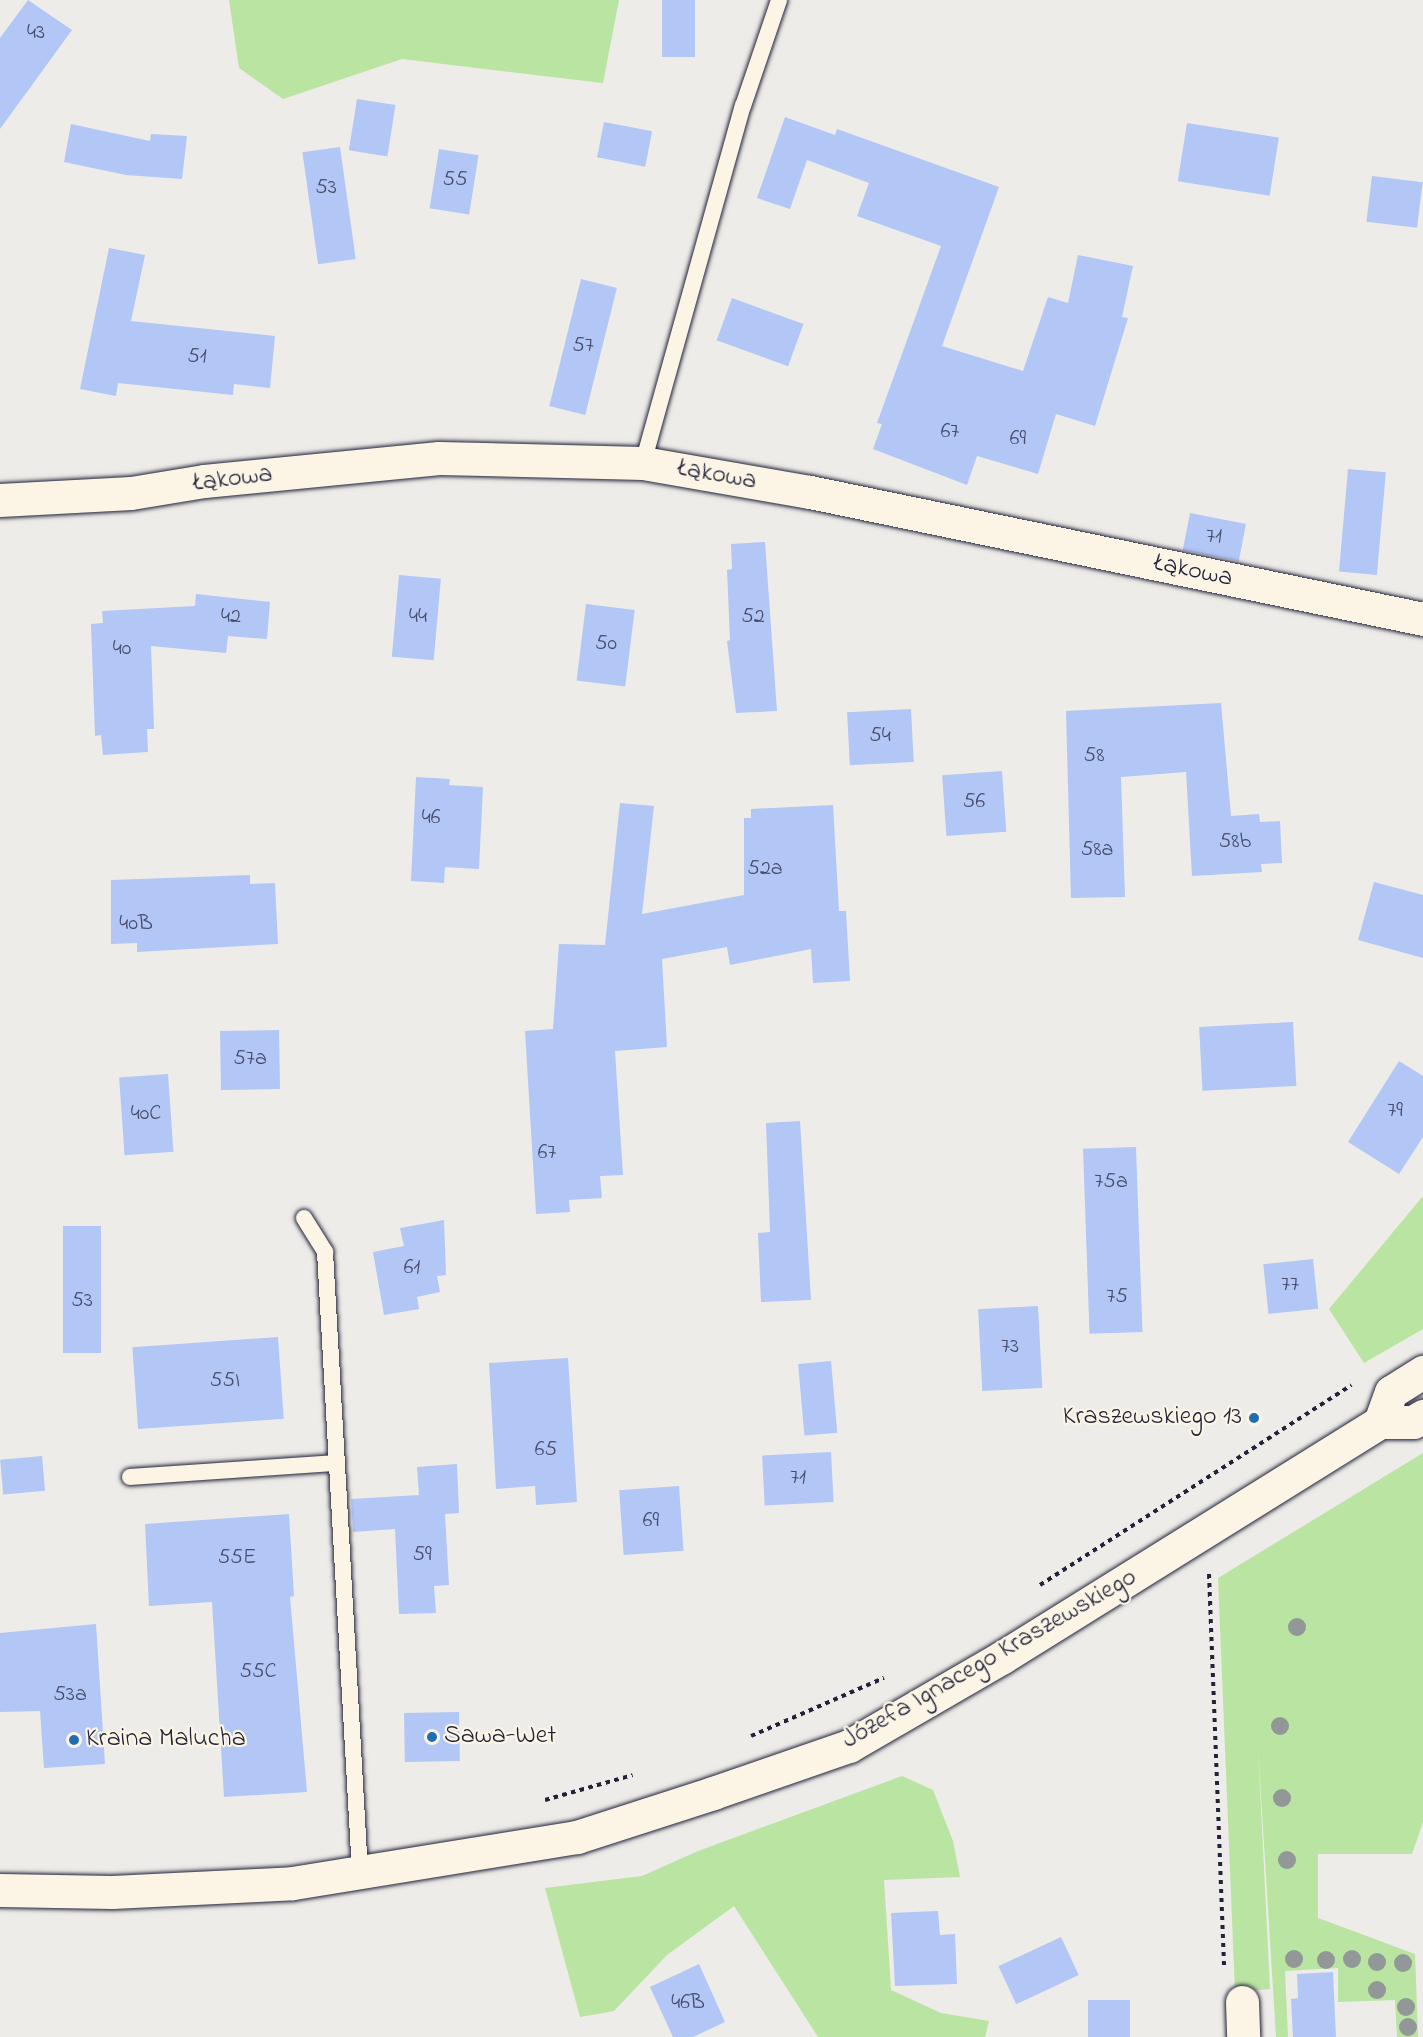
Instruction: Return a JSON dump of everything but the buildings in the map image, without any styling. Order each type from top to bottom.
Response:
[{"type":"street","name":"Łąkowa","points":[[0,500],[131,493],[204,481],[439,458],[643,464],[810,492],[1423,619]]},
{"type":"street","points":[[1423,1372],[1392,1392],[1380,1422],[1413,1422],[1423,1416]]},
{"type":"street","name":"Józefa Ignacego Kraszewskiego","points":[[0,1890],[124,1891],[293,1883],[577,1837],[849,1746],[1001,1658],[1380,1422]]},
{"type":"street","points":[[1242,2002],[1243,2037]]},
{"type":"lane","points":[[643,464],[743,106],[779,0]]},
{"type":"lane","points":[[304,1218],[325,1252],[360,1873]]},
{"type":"lane","points":[[130,1477],[337,1463]]},
{"type":"path","points":[[1037,1586],[1354,1383]]},
{"type":"path","points":[[1209,1570],[1225,1995],[1242,2002]]},
{"type":"path","points":[[745,1738],[893,1674]]},
{"type":"path","points":[[540,1802],[643,1772]]},
{"type":"green space","points":[[229,0],[619,0],[603,83],[402,59],[283,99],[239,68]]},
{"type":"green space","points":[[1423,1196],[1423,1329],[1364,1363],[1329,1309]]},
{"type":"green space","points":[[1423,1453],[1423,1822],[1412,1854],[1318,1854],[1318,1918],[1415,1954],[1418,2037],[1397,2037],[1395,2000],[1338,2002],[1338,1968],[1285,1971],[1288,2037],[1276,2037],[1258,1748],[1270,1989],[1235,1992],[1218,1578]]},
{"type":"green space","points":[[902,1776],[933,1790],[953,1841],[960,1877],[884,1880],[891,1990],[941,2013],[989,2021],[985,2037],[818,2037],[734,1906],[667,1955],[614,2011],[580,2017],[545,1888],[642,1876],[698,1851]]},
{"type":"place","name":"Kraszewskiego 13","points":[[1254,1418]]},
{"type":"place","name":"Sawa-Wet","points":[[432,1737]]},
{"type":"place","name":"Kraina Malucha","points":[[74,1740]]}]
